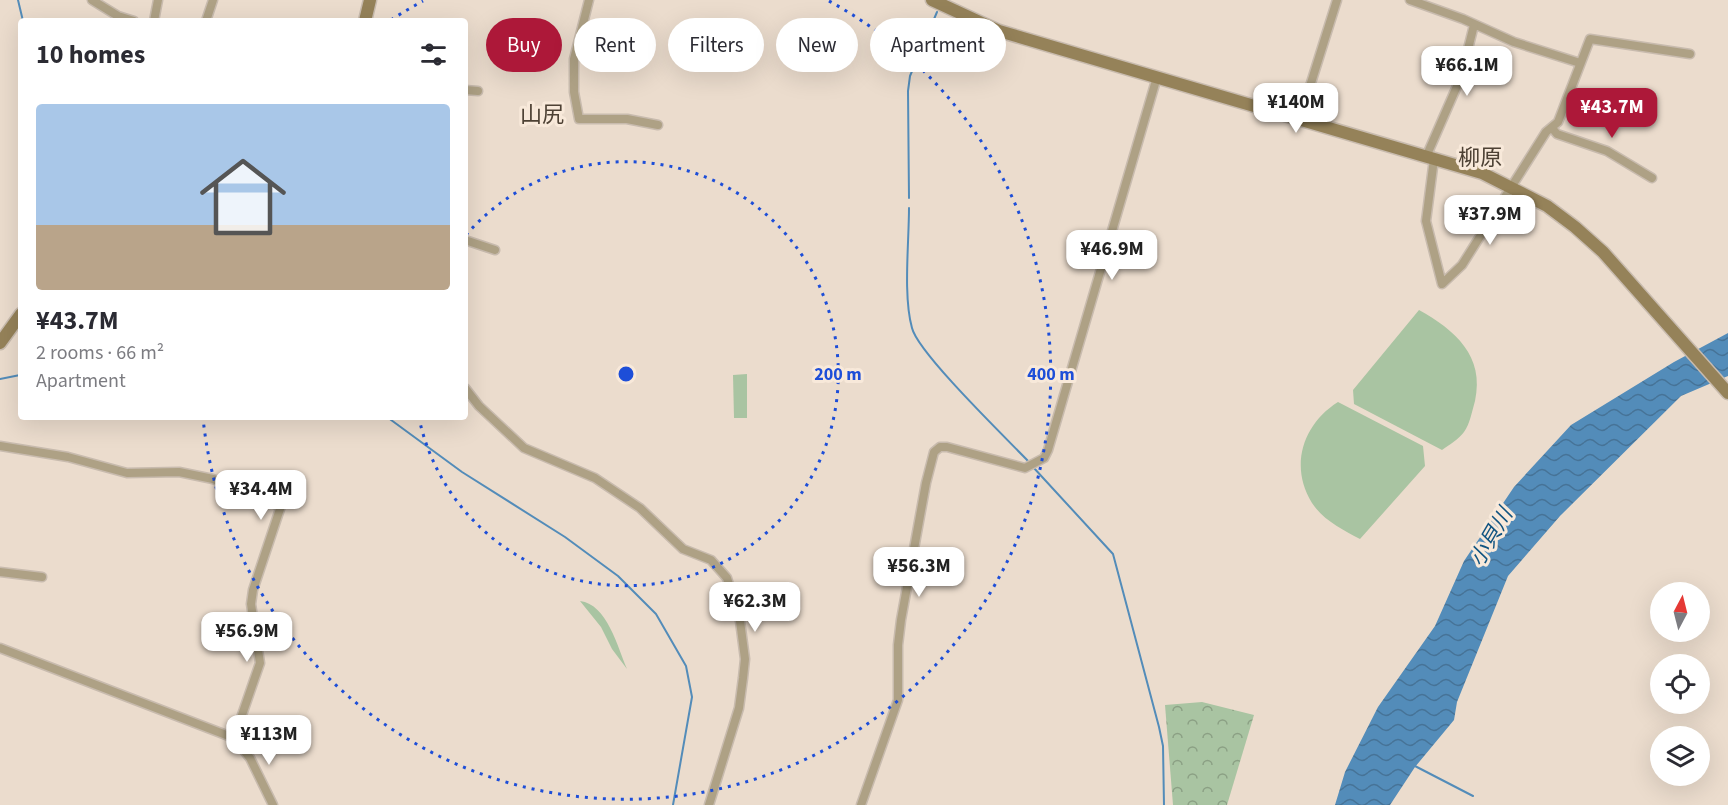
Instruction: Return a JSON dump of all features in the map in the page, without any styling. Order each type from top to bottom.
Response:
[{"type":"street","points":[[92,0],[124,18]]},
{"type":"street","points":[[155,18],[158,0]]},
{"type":"street","points":[[207,18],[213,0]]},
{"type":"street","points":[[366,18],[370,0]]},
{"type":"street","points":[[589,0],[578,33],[574,59],[574,92],[579,119],[627,119],[658,125]]},
{"type":"street","points":[[932,0],[999,31],[1482,173],[1512,187],[1547,206],[1603,252],[1728,393]]},
{"type":"street","points":[[1297,119],[1308,94],[1337,0]]},
{"type":"street","points":[[1410,0],[1514,42],[1580,63]]},
{"type":"street","points":[[1474,24],[1461,77],[1430,158],[1426,221],[1442,284],[1462,265],[1546,132],[1558,122],[1590,39],[1690,54]]},
{"type":"street","points":[[861,805],[898,700],[899,632],[925,488],[934,453],[940,447],[947,447],[1025,468],[1036,463],[1048,450],[1156,77]]},
{"type":"street","points":[[468,90],[478,91]]},
{"type":"street","points":[[1552,128],[1557,134],[1607,151],[1652,178]]},
{"type":"street","points":[[468,241],[495,250]]},
{"type":"street","points":[[0,344],[18,318]]},
{"type":"street","points":[[468,392],[479,406],[524,448],[602,483],[647,513],[683,549],[711,560],[727,578],[740,621],[745,659],[739,708],[709,805]]},
{"type":"street","points":[[0,446],[68,457],[127,473],[179,472],[213,479],[279,506]]},
{"type":"street","points":[[234,738],[258,671],[260,655],[251,604],[253,590],[279,506],[290,479]]},
{"type":"street","points":[[0,572],[42,577]]},
{"type":"street","points":[[0,648],[234,738],[250,758],[273,805]]},
{"type":"green space","points":[[1419,310],[1455,336],[1464,346],[1476,371],[1475,401],[1468,425],[1459,437],[1442,450],[1354,404],[1353,390]]},
{"type":"green space","points":[[747,374],[747,418],[734,418],[733,375]]},
{"type":"green space","points":[[1338,402],[1423,446],[1425,466],[1360,539],[1322,515],[1312,503],[1301,475],[1303,447],[1308,434],[1326,411]]},
{"type":"green space","points":[[580,601],[589,604],[604,618],[627,669],[612,649],[601,627]]},
{"type":"green space","points":[[1202,702],[1254,715],[1227,805],[1173,805],[1165,705]]},
{"type":"water","name":"小貝川","points":[[1728,333],[1728,376],[1681,396],[1560,516],[1508,576],[1457,702],[1454,720],[1415,767],[1390,805],[1335,805],[1345,772],[1378,707],[1435,626],[1464,561],[1514,487],[1571,425],[1674,362]]},
{"type":"waterway","points":[[18,0],[22,18]]},
{"type":"waterway","points":[[909,198],[908,91],[910,76],[937,12]]},
{"type":"waterway","points":[[909,208],[907,285],[912,328],[918,340],[946,375],[1030,463]]},
{"type":"waterway","points":[[0,379],[18,375]]},
{"type":"waterway","points":[[391,420],[462,472],[565,537],[618,576],[656,614],[686,666],[692,697],[673,805]]},
{"type":"waterway","points":[[1033,467],[1113,554],[1163,746],[1164,805]]},
{"type":"waterway","points":[[1413,765],[1473,796]]},
{"type":"district","name":"山尻","points":[[542,115]]},
{"type":"district","name":"柳原","points":[[1480,158]]}]
